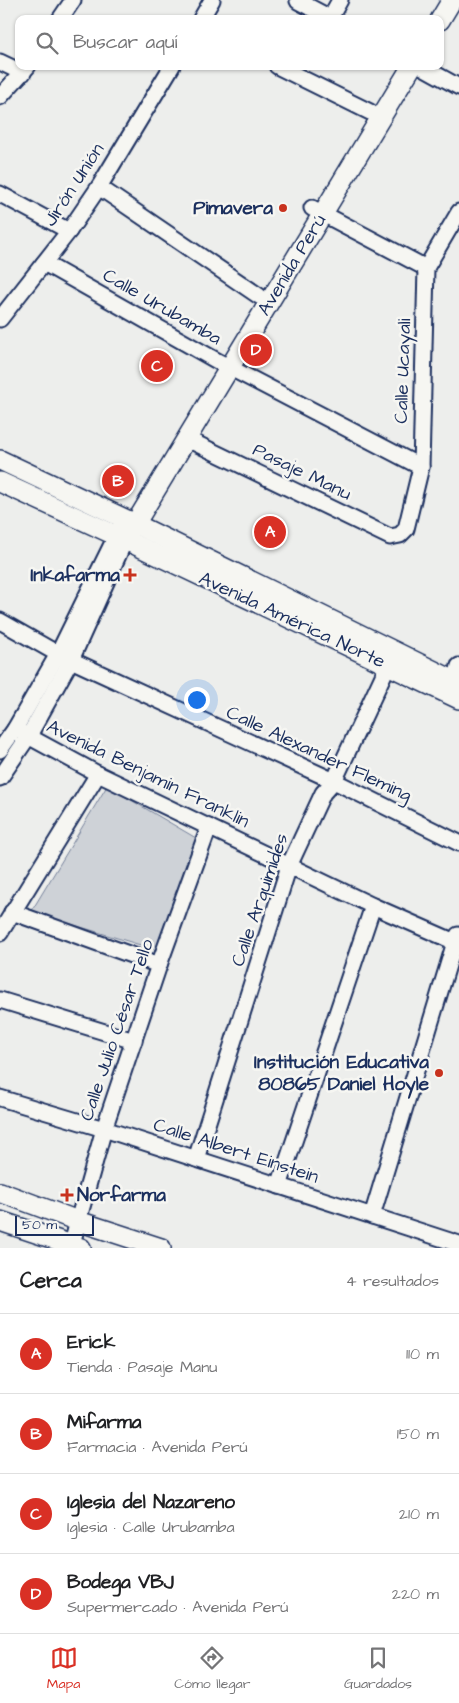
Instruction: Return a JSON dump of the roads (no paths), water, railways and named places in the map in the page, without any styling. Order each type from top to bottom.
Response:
[{"type":"main road","points":[[429,15],[438,0]]},
{"type":"main road","points":[[443,15],[452,0]]},
{"type":"main road","name":"Avenida Perú","points":[[130,521],[187,439],[259,296],[318,211],[370,112],[396,70]]},
{"type":"main road","name":"Avenida Perú","points":[[130,521],[318,211],[409,70]]},
{"type":"main road","name":"Avenida América Norte","points":[[0,460],[130,521],[457,685]]},
{"type":"main road","name":"Avenida América Norte","points":[[0,482],[388,665],[457,685]]},
{"type":"main road","points":[[0,1192],[78,1221],[160,1248]]},
{"type":"main road","points":[[0,1221],[75,1247]]},
{"type":"street","points":[[63,15],[73,0]]},
{"type":"street","points":[[203,15],[212,0]]},
{"type":"street","points":[[332,15],[340,0]]},
{"type":"street","points":[[298,1],[325,15]]},
{"type":"street","points":[[0,62],[15,67]]},
{"type":"street","points":[[0,97],[26,70]]},
{"type":"street","name":"Jirón Unión","points":[[0,319],[69,231],[99,187],[170,70]]},
{"type":"street","points":[[285,70],[370,112]]},
{"type":"street","points":[[428,70],[459,87]]},
{"type":"street","points":[[99,187],[259,296]]},
{"type":"street","points":[[0,194],[69,231]]},
{"type":"street","points":[[318,211],[426,268]]},
{"type":"street","name":"Calle Ucayali","points":[[400,536],[406,529],[421,467],[426,268],[459,212]]},
{"type":"street","name":"Calle Urubamba","points":[[44,263],[224,365],[421,467]]},
{"type":"street","name":"Pasaje Manu","points":[[187,439],[390,537],[400,536]]},
{"type":"street","name":"Avenida Perú","points":[[65,657],[120,538],[130,521]]},
{"type":"street","name":"Calle Alexander Fleming","points":[[0,621],[65,657],[334,781],[459,843]]},
{"type":"street","points":[[0,750],[65,657]]},
{"type":"street","points":[[0,778],[28,738],[65,657]]},
{"type":"street","name":"Calle Arquimides","points":[[196,1159],[289,866],[322,793],[334,781],[388,665]]},
{"type":"street","name":"Avenida Benjamin Franklin","points":[[15,729],[28,738],[98,774],[373,906],[457,938]]},
{"type":"street","points":[[0,932],[98,774]]},
{"type":"street","name":"Calle Julio César Tello","points":[[75,1247],[78,1221],[104,1129],[208,827]]},
{"type":"street","points":[[279,1186],[373,906]]},
{"type":"street","points":[[12,912],[159,965]]},
{"type":"street","points":[[372,1216],[457,938]]},
{"type":"street","points":[[0,1000],[134,1042]]},
{"type":"street","name":"Calle Albert Einstein","points":[[0,1098],[104,1129],[459,1244]]},
{"type":"place","name":"Pimavera","points":[[283,208]]},
{"type":"place","name":"Bodega VBJ","points":[[256,350]]},
{"type":"place","name":"Iglesia del Nazareno","points":[[157,366]]},
{"type":"place","name":"Mifarma","points":[[118,481]]},
{"type":"place","name":"Erick","points":[[270,532]]},
{"type":"place","name":"Inkafarma","points":[[130,575]]},
{"type":"place","name":"Institución Educativa 80865 Daniel Hoyle","points":[[439,1073]]},
{"type":"place","name":"Norfarma","points":[[67,1195]]}]
